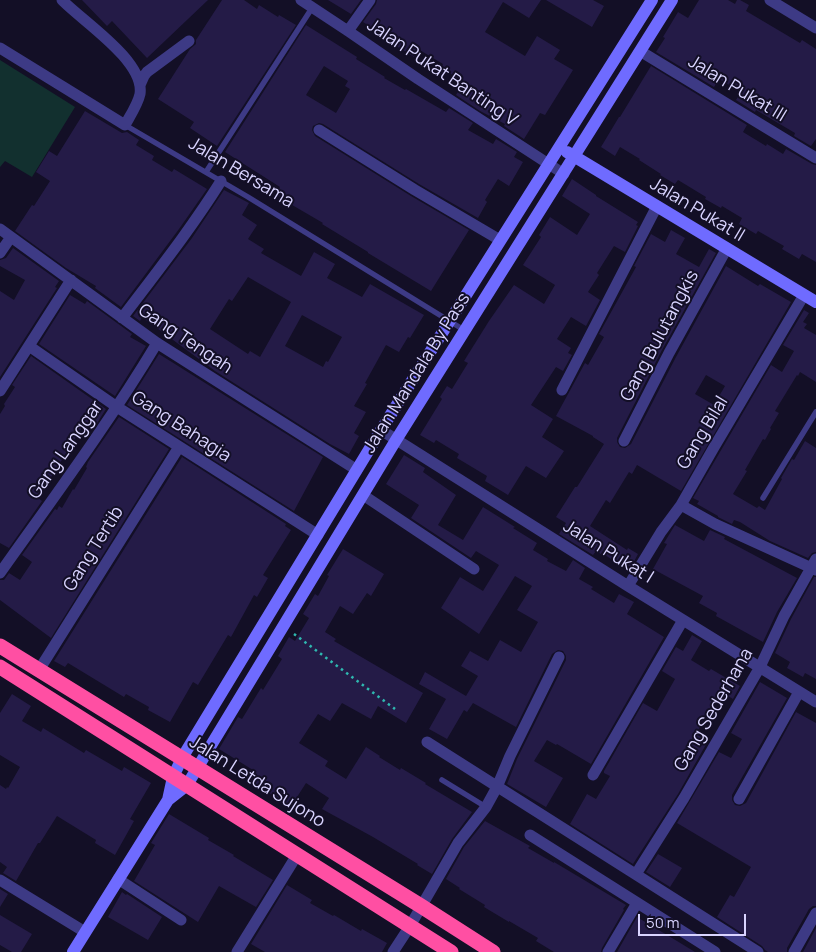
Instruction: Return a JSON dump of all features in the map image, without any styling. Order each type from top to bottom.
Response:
[{"type":"highway","name":"Jalan Letda Sujono","points":[[0,646],[422,906],[493,952]]},
{"type":"highway","points":[[2,672],[173,777],[450,952]]},
{"type":"street","name":"Jalan Pukat Banting V","points":[[300,0],[564,174]]},
{"type":"street","points":[[348,31],[370,0]]},
{"type":"street","name":"Jalan Mandala By Pass","points":[[168,800],[173,777],[182,758],[381,430],[652,0]]},
{"type":"street","name":"Jalan Mandala By Pass","points":[[187,786],[396,440],[672,0]]},
{"type":"street","points":[[770,0],[816,28]]},
{"type":"street","points":[[66,1],[120,52],[135,72],[140,85]]},
{"type":"street","points":[[124,125],[139,98],[140,85],[147,72],[189,41]]},
{"type":"street","name":"Jalan Bersama","points":[[0,48],[124,125]]},
{"type":"street","points":[[620,50],[637,55]]},
{"type":"street","name":"Jalan Pukat III","points":[[637,55],[816,158]]},
{"type":"street","points":[[319,130],[500,240]]},
{"type":"street","name":"Jalan Pukat II","points":[[559,148],[816,302]]},
{"type":"street","points":[[122,318],[207,204],[221,181]]},
{"type":"street","points":[[562,390],[657,206]]},
{"type":"street","name":"Gang Tengah","points":[[0,229],[157,343],[357,470]]},
{"type":"street","points":[[0,253],[11,237]]},
{"type":"street","name":"Gang Bulutangkis","points":[[624,441],[727,248]]},
{"type":"street","points":[[0,391],[70,280]]},
{"type":"street","name":"Gang Bilal","points":[[628,586],[661,532],[681,505],[804,295]]},
{"type":"street","name":"Gang Langgar","points":[[0,573],[83,457],[157,343]]},
{"type":"street","name":"Gang Bahagia","points":[[29,346],[117,407],[318,535]]},
{"type":"street","name":"Jalan Pukat I","points":[[381,430],[816,702]]},
{"type":"street","name":"Gang Tertib","points":[[39,670],[179,446]]},
{"type":"street","points":[[363,495],[474,569]]},
{"type":"street","points":[[681,505],[715,524],[814,566]]},
{"type":"street","name":"Gang Sederhana","points":[[636,874],[760,667],[784,616],[814,566]]},
{"type":"street","points":[[594,775],[683,620]]},
{"type":"street","points":[[393,952],[458,843],[486,807],[559,657]]},
{"type":"street","points":[[739,799],[799,692]]},
{"type":"street","points":[[427,742],[758,952]]},
{"type":"street","points":[[73,952],[168,800],[187,786]]},
{"type":"street","points":[[530,835],[715,952]]},
{"type":"street","points":[[237,952],[297,855]]},
{"type":"street","points":[[0,880],[85,932]]},
{"type":"street","points":[[118,880],[181,920]]},
{"type":"street","points":[[608,952],[637,903]]},
{"type":"street","points":[[794,952],[816,913]]},
{"type":"lane","points":[[206,172],[312,8]]},
{"type":"lane","name":"Jalan Bersama","points":[[124,125],[221,181],[464,330]]},
{"type":"lane","points":[[763,498],[816,412]]},
{"type":"lane","points":[[442,780],[486,807]]},
{"type":"path","points":[[283,626],[395,709]]},
{"type":"green space","points":[[0,60],[75,107],[32,177],[5,161],[0,167]]},
{"type":"building","points":[[82,0],[208,0],[147,58],[112,21],[107,26]]},
{"type":"building","points":[[222,0],[244,0],[257,9],[259,5],[278,17],[279,15],[296,25],[217,146],[190,128],[194,122],[158,99],[190,49],[196,44],[196,40]]},
{"type":"building","points":[[328,0],[361,0],[351,14]]},
{"type":"building","points":[[377,0],[541,0],[529,18],[503,2],[485,32],[525,56],[537,36],[560,50],[554,59],[573,70],[545,115],[540,113],[524,139],[504,126],[505,124],[480,111],[456,95],[464,82],[441,68],[443,64],[418,49],[414,57],[383,38],[384,35],[363,22]]},
{"type":"building","points":[[546,0],[593,0],[604,6],[592,27]]},
{"type":"building","points":[[699,0],[728,0],[735,4],[737,0],[740,0],[749,5],[746,11],[800,43],[802,40],[816,49],[816,139],[811,146],[816,149],[794,136],[795,133],[736,100],[741,92],[719,79],[714,87],[656,52],[678,12],[688,18]]},
{"type":"building","points":[[306,25],[357,57],[356,59],[384,78],[446,112],[449,108],[473,123],[468,130],[493,144],[496,139],[517,152],[514,157],[523,162],[509,186],[498,179],[485,200],[487,202],[478,218],[419,184],[323,124],[319,123],[313,126],[312,130],[315,136],[469,230],[431,291],[275,195],[280,187],[225,152]],"holes":[[[324,66],[348,81],[345,86],[350,89],[336,113],[306,95]]]},
{"type":"building","points":[[651,66],[747,125],[743,132],[766,146],[767,144],[783,154],[786,149],[816,165],[816,262],[802,254],[799,259],[782,249],[784,246],[758,231],[756,234],[739,224],[742,218],[722,206],[721,208],[705,199],[706,197],[678,180],[675,184],[620,147],[615,156],[601,147]]},
{"type":"building","points":[[85,111],[122,133],[127,132],[139,140],[136,145],[154,156],[152,160],[172,172],[174,169],[207,189],[121,307],[95,288],[96,286],[66,268],[15,231],[50,181],[36,172],[49,151],[57,156]]},
{"type":"building","points":[[572,179],[638,222],[636,225],[638,226],[625,252],[614,246],[597,273],[599,275],[588,292],[600,300],[586,326],[571,317],[557,339],[571,348],[568,353],[572,355],[563,371],[556,367],[531,405],[553,419],[542,437],[564,451],[546,478],[526,466],[508,495],[485,481],[487,476],[457,458],[459,454],[436,440],[434,443],[420,435],[442,399],[440,397],[447,386],[452,389],[468,363],[464,361],[514,285],[544,304],[555,285],[523,265],[541,237],[539,235],[550,217],[577,235],[590,214],[562,196]]},
{"type":"building","points":[[224,190],[249,203],[242,215],[257,225],[248,239],[264,249],[261,253],[301,276],[314,252],[335,264],[327,278],[362,297],[370,284],[424,315],[399,352],[386,345],[365,383],[367,384],[354,406],[366,412],[354,433],[359,436],[349,454],[330,444],[215,371],[142,317],[140,321],[133,316],[192,238]],"holes":[[[248,277],[291,302],[260,357],[250,351],[248,354],[210,329],[229,299],[232,301]],[[302,315],[342,337],[328,362],[326,361],[323,367],[285,346]]]},
{"type":"building","points":[[671,230],[685,238],[676,254],[699,267],[709,249],[716,253],[662,350],[617,438],[620,447],[625,448],[631,444],[726,266],[758,286],[760,284],[791,302],[681,491],[637,465],[632,474],[629,472],[610,503],[606,500],[590,526],[627,550],[628,548],[638,554],[629,571],[602,553],[596,551],[593,555],[559,534],[566,523],[556,517],[604,444],[556,416],[585,363],[588,365],[604,337],[599,334],[636,267],[634,266],[651,234],[665,242]],"holes":[[[706,375],[725,386],[714,405],[695,394]]]},
{"type":"building","points":[[13,248],[59,281],[55,287],[57,288],[0,377],[0,291],[14,300],[25,280],[0,266],[0,260],[6,258]]},
{"type":"building","points":[[70,295],[85,304],[87,301],[132,334],[130,337],[146,346],[115,396],[39,344]]},
{"type":"building","points":[[804,310],[809,313],[803,322],[807,324],[804,328],[816,335],[816,382],[800,372],[797,375],[775,411],[779,413],[771,429],[765,440],[763,439],[733,494],[757,508],[759,506],[765,510],[792,459],[794,460],[805,441],[816,448],[816,552],[812,553],[808,558],[770,541],[740,522],[734,520],[732,524],[718,517],[697,504],[699,501],[693,498],[771,365],[782,372],[794,351],[783,345]]},
{"type":"building","points":[[159,354],[323,457],[294,511],[127,405]]},
{"type":"building","points":[[31,356],[106,409],[94,428],[85,423],[38,498],[42,501],[9,548],[0,543],[0,414],[15,387],[12,385]]},
{"type":"building","points":[[119,417],[169,449],[51,638],[0,600],[0,580],[4,580],[9,573],[20,580],[32,562],[22,555],[55,509],[57,510],[59,506],[62,508],[87,468],[88,462]]},
{"type":"building","points":[[404,455],[425,468],[423,472],[456,495],[438,525],[463,540],[483,507],[537,543],[533,550],[548,559],[547,561],[566,571],[573,560],[585,568],[579,579],[593,587],[591,589],[614,603],[619,594],[634,602],[627,614],[664,637],[591,764],[547,740],[534,761],[563,778],[546,807],[507,784],[517,759],[566,660],[563,651],[558,650],[552,654],[516,727],[473,703],[467,712],[464,710],[447,739],[429,729],[446,699],[419,684],[425,672],[466,696],[478,676],[461,666],[470,651],[488,661],[500,640],[521,652],[538,622],[517,610],[532,586],[515,576],[479,634],[441,608],[460,577],[483,591],[499,565],[476,551],[471,558],[411,518],[419,505],[386,484]]},
{"type":"building","points":[[182,457],[286,524],[285,526],[291,530],[263,575],[268,578],[257,597],[254,595],[231,637],[228,635],[198,685],[193,682],[170,722],[148,710],[149,707],[126,694],[124,697],[68,663],[65,667],[54,661]]},
{"type":"building","points":[[675,525],[704,541],[710,530],[797,578],[777,612],[763,642],[716,616],[717,613],[699,603],[703,596],[653,569],[667,544],[664,543]]},
{"type":"building","points":[[343,549],[384,574],[371,596],[367,593],[353,614],[340,606],[325,632],[336,639],[334,641],[423,693],[406,723],[378,706],[371,719],[342,703],[330,721],[318,714],[299,743],[328,761],[325,766],[346,779],[366,747],[400,770],[401,768],[472,812],[452,839],[432,874],[373,837],[322,809],[329,798],[306,783],[290,808],[278,801],[279,799],[247,779],[253,770],[219,749],[238,717],[242,719],[261,688],[263,690],[282,659],[278,656],[289,637],[295,641],[309,618],[303,614],[315,594],[318,596],[329,576],[327,575]]},
{"type":"building","points":[[814,577],[816,577],[816,679],[805,673],[803,677],[787,668],[790,662],[775,653]]},
{"type":"building","points":[[692,635],[702,641],[691,660],[740,686],[733,699],[720,691],[696,734],[708,741],[678,794],[633,864],[570,824],[587,794],[596,799],[610,776],[604,773],[604,771],[643,703],[657,711],[675,679],[662,671],[676,647],[683,651]]},
{"type":"building","points":[[760,682],[787,698],[732,795],[735,805],[740,806],[746,803],[796,712],[816,723],[816,906],[809,909],[787,948],[787,952],[768,952],[762,946],[717,917],[730,895],[734,897],[751,867],[677,823],[719,752],[731,758],[742,739],[731,733]]},
{"type":"building","points":[[12,694],[31,706],[22,721],[41,732],[43,728],[84,753],[86,750],[122,771],[124,767],[151,783],[130,819],[134,821],[115,855],[95,843],[96,840],[57,816],[40,843],[38,843],[16,881],[3,873],[7,867],[0,862],[0,785],[6,789],[8,788],[20,767],[0,755],[0,713]]},
{"type":"building","points":[[169,814],[273,880],[256,907],[219,886],[198,922],[134,881],[155,845],[151,843]]},
{"type":"building","points":[[485,821],[530,846],[528,848],[626,905],[601,952],[554,952],[536,941],[538,938],[484,907],[485,905],[446,879],[464,847]]},
{"type":"building","points":[[658,854],[682,868],[670,887],[646,872]]},
{"type":"building","points":[[287,885],[312,900],[310,903],[387,943],[382,952],[265,952],[251,944]]},
{"type":"building","points":[[0,889],[8,894],[0,907]]},
{"type":"building","points":[[122,892],[162,917],[148,940],[108,917]]},
{"type":"building","points":[[0,915],[32,934],[21,952],[12,952],[0,945]]},
{"type":"building","points":[[637,917],[677,941],[695,952],[617,952]]},
{"type":"building","points":[[816,928],[816,952],[803,952]]}]
